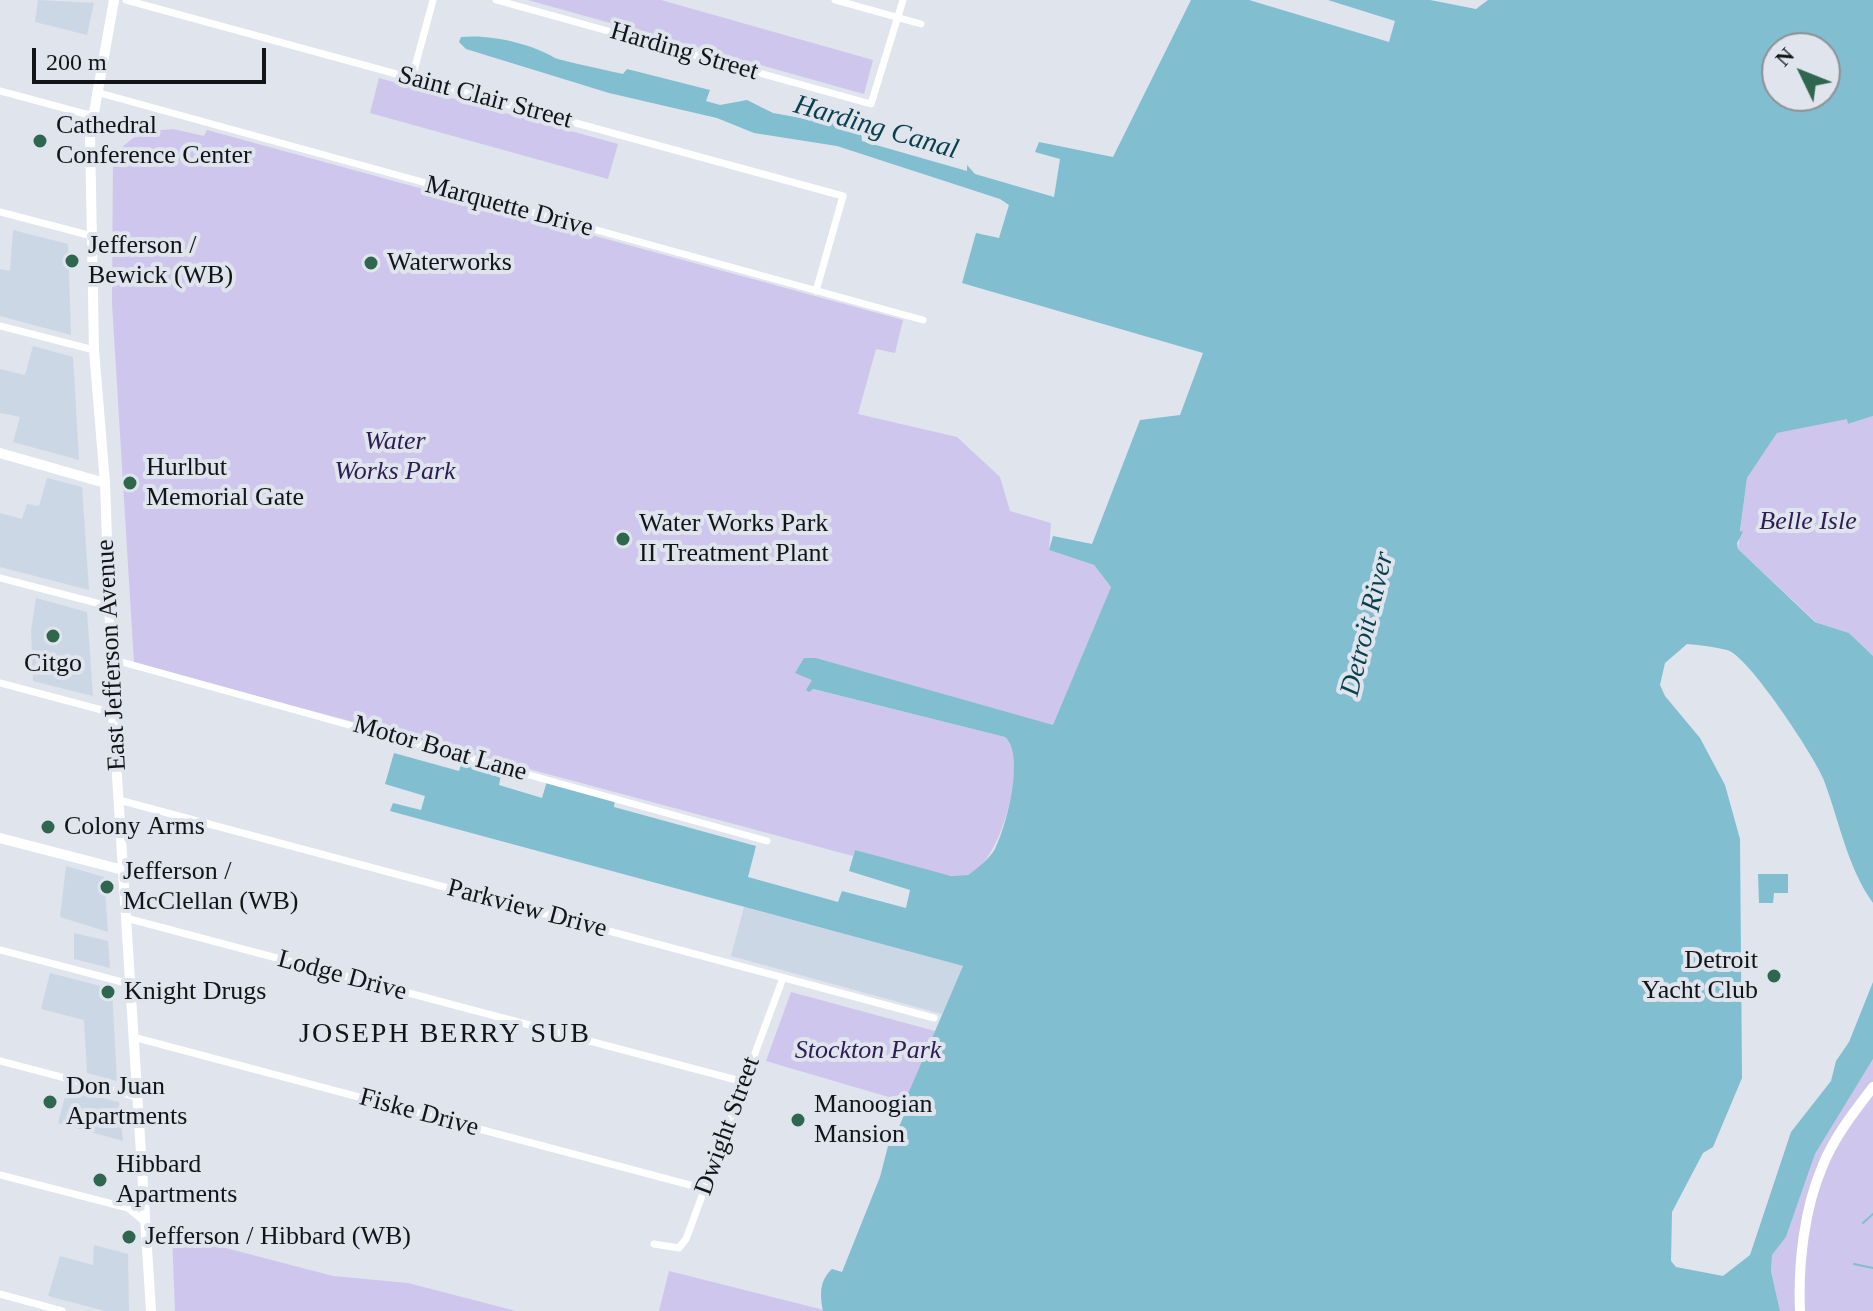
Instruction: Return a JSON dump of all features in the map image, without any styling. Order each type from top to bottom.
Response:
[{"type":"main road","name":"East Jefferson Avenue","points":[[114,0],[93,116],[94,350],[105,483],[113,713],[151,1311]]},
{"type":"main road","points":[[0,453],[105,483]]},
{"type":"main road","points":[[0,838],[123,870]]},
{"type":"main road","points":[[1800,1311],[1805,1240],[1819,1176],[1830,1150],[1873,1087]]},
{"type":"street","name":"Saint Clair Street","points":[[126,0],[843,196],[816,291]]},
{"type":"street","points":[[412,78],[433,0]]},
{"type":"street","name":"Harding Street","points":[[496,0],[871,104],[897,18]]},
{"type":"street","points":[[835,0],[921,24]]},
{"type":"street","points":[[897,18],[903,0]]},
{"type":"street","points":[[0,91],[93,116]]},
{"type":"street","name":"Marquette Drive","points":[[96,92],[923,320]]},
{"type":"street","points":[[0,212],[92,236]]},
{"type":"street","points":[[0,326],[94,350]]},
{"type":"street","points":[[0,578],[108,606]]},
{"type":"street","name":"Motor Boat Lane","points":[[111,659],[767,841]]},
{"type":"street","points":[[0,683],[113,713]]},
{"type":"street","name":"Parkview Drive","points":[[119,800],[934,1018]]},
{"type":"street","name":"Lodge Drive","points":[[126,918],[744,1082]]},
{"type":"street","points":[[0,950],[130,984]]},
{"type":"street","name":"Dwight Street","points":[[654,1244],[674,1248],[684,1245],[783,978]]},
{"type":"street","name":"Fiske Drive","points":[[133,1037],[705,1189]]},
{"type":"street","points":[[0,1061],[137,1097]]},
{"type":"street","points":[[0,1175],[128,1208],[145,1222]]},
{"type":"street","points":[[0,1294],[62,1311]]},
{"type":"shaded area","points":[[38,0],[94,3],[87,35],[35,22]]},
{"type":"shaded area","points":[[13,230],[68,244],[71,335],[0,316],[0,269],[10,271]]},
{"type":"shaded area","points":[[33,346],[73,357],[79,460],[13,442],[20,417],[0,413],[0,369],[25,375]]},
{"type":"shaded area","points":[[47,478],[82,487],[89,590],[0,567],[0,513],[22,519],[27,504],[39,506]]},
{"type":"shaded area","points":[[36,598],[87,612],[93,696],[33,681],[31,631]]},
{"type":"shaded area","points":[[66,866],[104,877],[108,932],[60,917]]},
{"type":"shaded area","points":[[744,907],[963,966],[942,1014],[731,956]]},
{"type":"shaded area","points":[[74,933],[108,941],[110,968],[74,959]]},
{"type":"shaded area","points":[[50,973],[112,989],[117,1081],[87,1073],[84,1020],[41,1009]]},
{"type":"shaded area","points":[[67,1089],[119,1102],[123,1141],[58,1123]]},
{"type":"shaded area","points":[[94,1245],[128,1254],[129,1311],[105,1311],[48,1296],[60,1256],[93,1265]]},
{"type":"green space","points":[[528,0],[661,0],[873,60],[864,94]]},
{"type":"green space","points":[[379,78],[618,144],[608,179],[370,113]]},
{"type":"green space","name":"Water Works Park","points":[[173,129],[204,136],[207,130],[903,320],[895,353],[876,349],[858,414],[957,437],[1000,477],[1010,511],[1051,523],[1049,550],[1094,565],[1111,587],[1053,726],[816,658],[812,689],[1005,737],[1012,749],[1013,787],[1001,831],[981,865],[970,874],[960,876],[914,868],[855,850],[853,856],[134,663],[112,303],[113,154],[141,132]]},
{"type":"green space","name":"Belle Isle","points":[[1873,416],[1873,656],[1849,633],[1816,622],[1738,549],[1747,478],[1777,433],[1847,418],[1849,424]]},
{"type":"green space","name":"Stockton Park","points":[[791,992],[935,1031],[909,1103],[766,1061]]},
{"type":"green space","points":[[1873,1059],[1873,1311],[1780,1311],[1771,1271],[1772,1255],[1786,1237],[1815,1154]]},
{"type":"green space","points":[[172,1234],[333,1276],[408,1283],[516,1311],[175,1311]]},
{"type":"green space","points":[[669,1271],[824,1310],[659,1311]]},
{"type":"water","name":"Detroit River","points":[[1191,0],[1249,0],[1389,42],[1395,21],[1328,0],[1430,0],[1476,9],[1488,0],[1873,0],[1873,416],[1848,424],[1847,419],[1777,433],[1747,478],[1740,531],[1743,532],[1737,543],[1738,549],[1815,622],[1849,633],[1873,656],[1873,903],[1856,874],[1817,766],[1780,708],[1750,669],[1727,650],[1687,644],[1665,663],[1660,685],[1665,696],[1700,738],[1725,785],[1740,839],[1742,1078],[1713,1147],[1703,1153],[1672,1212],[1671,1261],[1676,1267],[1723,1276],[1750,1255],[1791,1132],[1831,1081],[1836,1061],[1849,1042],[1873,982],[1873,1059],[1815,1154],[1786,1237],[1772,1255],[1771,1271],[1780,1311],[823,1311],[823,1283],[832,1269],[842,1272],[880,1177],[888,1146],[891,1146],[909,1103],[908,1094],[963,966],[390,811],[393,803],[421,810],[425,796],[385,784],[394,753],[459,771],[463,759],[502,770],[499,785],[542,798],[547,781],[615,800],[614,807],[756,846],[748,877],[838,902],[842,891],[906,908],[910,890],[849,871],[855,850],[951,876],[968,875],[983,864],[995,849],[1004,824],[1014,774],[1011,746],[1005,737],[813,689],[809,692],[806,690],[812,680],[795,673],[804,658],[816,658],[1053,725],[1111,587],[1094,565],[1049,550],[1053,536],[1092,544],[1140,420],[1180,415],[1203,353],[962,283],[976,233],[999,238],[1009,205],[1000,199],[837,146],[754,133],[717,118],[609,93],[466,49],[459,42],[461,37],[511,41],[566,61],[623,74],[627,69],[710,90],[706,101],[720,105],[747,100],[773,113],[812,120],[817,108],[845,116],[861,131],[862,141],[967,171],[967,165],[975,174],[1054,197],[1060,159],[1035,152],[1039,142],[1113,157]]},
{"type":"water","points":[[1758,874],[1788,874],[1788,893],[1774,893],[1773,903],[1759,903]]},
{"type":"waterway","points":[[1863,1223],[1873,1214]]},
{"type":"waterway","points":[[1854,1264],[1873,1268]]},
{"type":"place","name":"Cathedral Conference Center","points":[[40,141]]},
{"type":"place","name":"Jefferson / Bewick (WB)","points":[[72,261]]},
{"type":"place","name":"Waterworks","points":[[371,263]]},
{"type":"place","name":"Hurlbut Memorial Gate","points":[[130,483]]},
{"type":"place","name":"Water Works Park II Treatment Plant","points":[[623,539]]},
{"type":"place","name":"Citgo","points":[[53,636]]},
{"type":"place","name":"Colony Arms","points":[[48,827]]},
{"type":"place","name":"Jefferson / McClellan (WB)","points":[[107,887]]},
{"type":"place","name":"Detroit Yacht Club","points":[[1774,976]]},
{"type":"place","name":"Knight Drugs","points":[[108,992]]},
{"type":"place","name":"Don Juan Apartments","points":[[50,1102]]},
{"type":"place","name":"Manoogian Mansion","points":[[798,1120]]},
{"type":"place","name":"Hibbard Apartments","points":[[100,1180]]},
{"type":"place","name":"Jefferson / Hibbard (WB)","points":[[129,1237]]},
{"type":"district","name":"JOSEPH BERRY SUB","points":[[445,1035]]},
{"type":"water label","name":"Harding Canal","points":[[876,128]]}]
